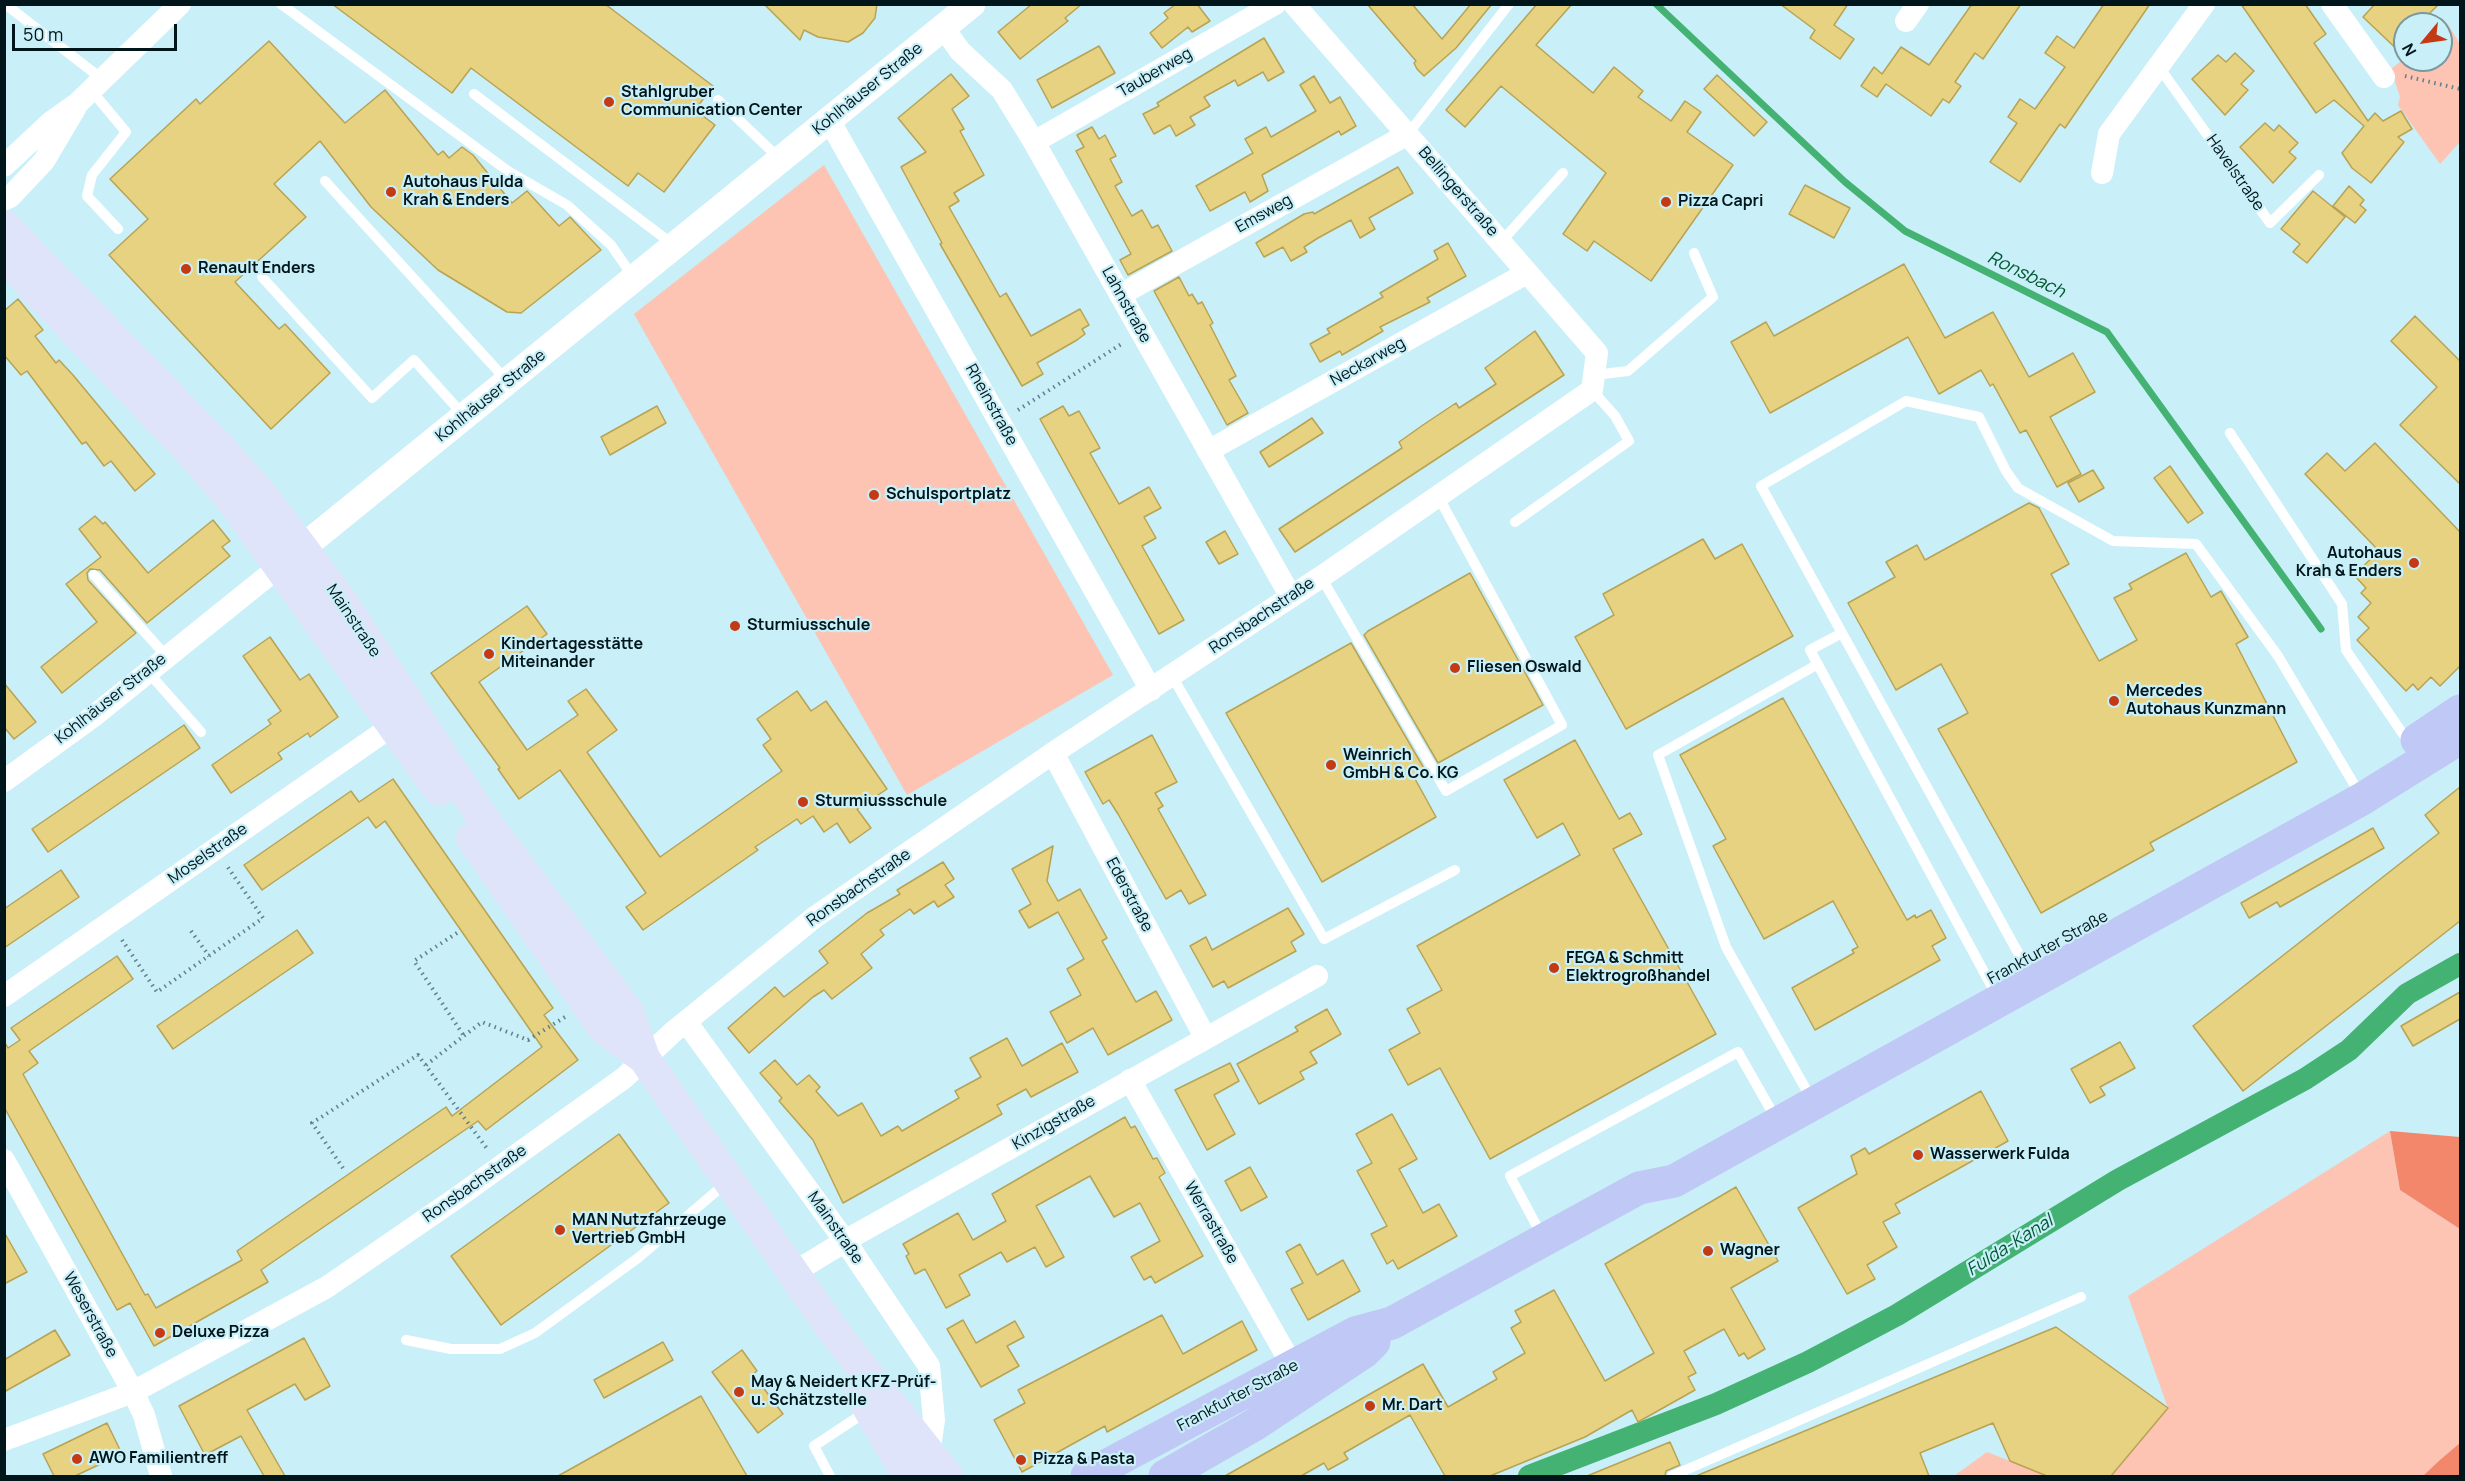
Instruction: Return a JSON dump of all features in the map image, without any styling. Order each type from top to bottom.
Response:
[{"type":"main road","name":"Mainstraße","points":[[4,226],[221,449],[266,500],[291,557]]},
{"type":"main road","name":"Mainstraße","points":[[4,256],[291,557],[403,718],[482,817],[628,1011],[644,1058],[835,1333],[938,1465]]},
{"type":"main road","name":"Frankfurter Straße","points":[[2416,754],[2460,711]]},
{"type":"main road","name":"Frankfurter Straße","points":[[1087,1476],[1355,1333],[1392,1323],[1639,1188],[1674,1181],[1773,1114],[1808,1094],[2416,754],[2460,738]]},
{"type":"main road","name":"Frankfurter Straße","points":[[1165,1476],[1254,1425],[1364,1352],[1392,1323]]},
{"type":"main road","name":"Mainstraße","points":[[835,1333],[869,1410],[909,1476]]},
{"type":"street","name":"Kohlhäuser Straße","points":[[4,781],[95,715],[972,4]]},
{"type":"street","name":"Tauberweg","points":[[1034,142],[1275,4]]},
{"type":"street","name":"Bellingerstraße","points":[[1294,4],[1597,353],[1593,382]]},
{"type":"street","points":[[2103,173],[2109,134],[2204,4]]},
{"type":"street","points":[[2332,4],[2384,77]]},
{"type":"street","points":[[4,166],[51,122],[90,91],[177,6]]},
{"type":"street","name":"Lahnstraße","points":[[943,27],[960,51],[1002,90],[1034,142],[1291,597]]},
{"type":"street","points":[[4,200],[10,197],[44,161],[90,91]]},
{"type":"street","name":"Rheinstraße","points":[[830,120],[1151,690]]},
{"type":"street","name":"Emsweg","points":[[1120,295],[1408,134]]},
{"type":"street","name":"Neckarweg","points":[[1208,451],[1527,273]]},
{"type":"street","name":"Ronsbachstraße","points":[[4,1440],[133,1392],[327,1287],[624,1078],[644,1058],[815,917],[1053,753],[1321,577],[1438,496],[1593,382]]},
{"type":"street","name":"Moselstraße","points":[[4,996],[403,718]]},
{"type":"street","name":"Ederstraße","points":[[1053,753],[1205,1038]]},
{"type":"street","name":"Kinzigstraße","points":[[793,1273],[845,1241],[1317,976]]},
{"type":"street","name":"Mainstraße","points":[[687,1023],[845,1241],[930,1366],[938,1465]]},
{"type":"street","name":"Werrastraße","points":[[1130,1080],[1293,1367]]},
{"type":"street","name":"Weserstraße","points":[[4,1160],[133,1392],[144,1415],[161,1476]]},
{"type":"lane","points":[[5,4],[90,91],[126,132],[92,175],[87,196],[118,229]]},
{"type":"lane","points":[[281,4],[508,171],[567,205],[611,245],[635,279]]},
{"type":"lane","points":[[1408,134],[1509,4]]},
{"type":"lane","name":"Havelstraße","points":[[2159,67],[2270,223],[2319,175]]},
{"type":"lane","points":[[474,94],[675,246]]},
{"type":"lane","points":[[718,100],[781,160]]},
{"type":"lane","points":[[1501,242],[1563,173]]},
{"type":"lane","points":[[325,181],[508,382]]},
{"type":"lane","points":[[1515,522],[1629,441],[1593,382],[1628,370],[1713,297],[1694,254]]},
{"type":"lane","points":[[262,277],[372,398],[414,360],[465,417]]},
{"type":"lane","points":[[2029,971],[1761,486],[1906,401],[1979,417],[2006,471],[2018,488],[2114,541],[2196,544],[2278,656],[2357,789]]},
{"type":"lane","points":[[2230,433],[2342,603],[2346,650],[2416,754]]},
{"type":"lane","points":[[1321,577],[1446,791],[1562,725],[1438,496]]},
{"type":"lane","points":[[94,575],[174,651]]},
{"type":"lane","points":[[1842,633],[1810,650],[1994,991]]},
{"type":"lane","points":[[1808,1094],[1726,947],[1658,755],[1818,664]]},
{"type":"lane","points":[[148,672],[201,732]]},
{"type":"lane","points":[[1172,676],[1324,939],[1455,870]]},
{"type":"lane","points":[[1544,1239],[1510,1176],[1738,1052],[1773,1114]]},
{"type":"lane","points":[[406,1340],[451,1349],[500,1349],[535,1334],[638,1258],[729,1181]]},
{"type":"lane","points":[[1672,1476],[2081,1297]]},
{"type":"lane","points":[[830,1476],[814,1446],[869,1410]]},
{"type":"path","points":[[2384,77],[2402,75],[2460,89]]},
{"type":"path","points":[[1010,416],[1141,332]]},
{"type":"path","points":[[121,938],[157,992],[263,918],[220,856]]},
{"type":"path","points":[[191,931],[209,956]]},
{"type":"path","points":[[457,933],[414,961],[464,1036]]},
{"type":"path","points":[[426,1065],[482,1022],[528,1040],[565,1017]]},
{"type":"path","points":[[343,1168],[312,1124],[418,1054],[488,1150]]},
{"type":"shaded area","points":[[2453,33],[2460,44],[2460,142],[2440,164],[2398,105],[2400,97],[2391,69],[2393,67],[2393,72],[2453,72]]},
{"type":"shaded area","name":"Schulsportplatz","points":[[824,165],[1113,675],[907,795],[634,314]]},
{"type":"shaded area","points":[[2390,1131],[2400,1190],[2460,1229],[2460,1476],[2111,1476],[2168,1408],[2128,1296]]},
{"type":"shaded area","points":[[2390,1131],[2460,1137],[2460,1229],[2400,1190]]},
{"type":"shaded area","points":[[2460,1443],[2460,1476],[2423,1476],[2440,1460]]},
{"type":"shaded area","points":[[1987,1452],[2010,1461],[2047,1476],[1954,1476]]},
{"type":"building","name":"Stahlgruber Communication Center","points":[[332,4],[605,4],[713,86],[695,110],[715,125],[664,192],[638,173],[628,186],[471,68],[452,93]]},
{"type":"building","points":[[764,4],[877,4],[875,18],[863,33],[848,42],[818,37],[804,30],[800,40]]},
{"type":"building","points":[[1032,4],[1082,4],[1065,18],[1068,21],[1020,59],[998,32]]},
{"type":"building","points":[[1176,4],[1197,4],[1210,21],[1192,32],[1188,27],[1162,48],[1150,33],[1168,18],[1164,13]]},
{"type":"building","points":[[1367,4],[1412,4],[1442,39],[1471,4],[1492,4],[1456,48],[1424,76],[1417,69],[1414,63],[1416,61]]},
{"type":"building","points":[[1537,4],[1572,4],[1536,45],[1593,93],[1614,67],[1643,91],[1638,97],[1671,121],[1685,101],[1701,112],[1687,132],[1733,165],[1651,281],[1594,241],[1587,251],[1563,234],[1606,173],[1501,86],[1465,127],[1446,110]]},
{"type":"building","points":[[1780,4],[1848,4],[1834,25],[1854,39],[1840,59],[1810,38],[1815,30]]},
{"type":"building","points":[[1972,4],[2021,4],[1983,59],[1975,53],[1955,82],[1961,86],[1949,103],[1943,99],[1931,116],[1886,84],[1877,97],[1861,86],[1874,67],[1882,74],[1901,47],[1929,65]]},
{"type":"building","points":[[2104,4],[2150,4],[2065,128],[2060,124],[2020,182],[1990,162],[2017,123],[2008,117],[2020,99],[2035,109],[2065,67],[2045,53],[2057,36],[2074,48]]},
{"type":"building","points":[[2241,4],[2305,4],[2326,34],[2314,43],[2368,121],[2375,113],[2383,121],[2401,111],[2412,129],[2398,137],[2404,142],[2371,183],[2352,168],[2342,153],[2364,126],[2334,100],[2316,113]]},
{"type":"building","points":[[2375,4],[2439,4],[2431,12],[2393,12],[2393,46],[2363,17]]},
{"type":"building","points":[[1264,38],[1284,72],[1268,81],[1263,72],[1238,86],[1235,80],[1204,97],[1210,106],[1190,117],[1195,125],[1176,136],[1170,125],[1154,134],[1143,114],[1159,106],[1157,103]]},
{"type":"building","points":[[269,41],[345,123],[385,90],[438,155],[443,151],[449,158],[462,147],[473,155],[512,203],[527,191],[559,226],[570,217],[601,250],[521,313],[507,312],[438,270],[371,207],[320,141],[274,184],[306,217],[235,282],[279,329],[285,324],[330,373],[271,429],[109,255],[148,219],[110,179],[196,99],[200,104]]},
{"type":"building","points":[[1099,46],[1115,73],[1052,108],[1037,80]]},
{"type":"building","points":[[2235,53],[2254,71],[2241,84],[2248,90],[2225,115],[2192,79],[2218,55],[2226,62]]},
{"type":"building","points":[[951,74],[969,96],[952,109],[964,129],[960,131],[984,175],[954,193],[959,201],[949,207],[1000,297],[1006,293],[1031,336],[1080,309],[1089,325],[1082,329],[1085,334],[1077,340],[1037,363],[1043,374],[1022,386],[940,244],[942,243],[901,167],[926,152],[898,118]]},
{"type":"building","points":[[1717,75],[1767,122],[1754,136],[1704,89]]},
{"type":"building","points":[[1314,76],[1330,103],[1340,97],[1356,126],[1341,135],[1339,131],[1262,175],[1268,191],[1250,202],[1245,192],[1210,211],[1196,186],[1253,153],[1245,139],[1266,127],[1271,137],[1316,111],[1300,85]]},
{"type":"building","points":[[2265,123],[2274,131],[2279,125],[2298,143],[2289,152],[2296,158],[2273,183],[2240,147]]},
{"type":"building","points":[[1092,127],[1099,139],[1105,135],[1116,156],[1110,159],[1122,182],[1115,186],[1132,216],[1142,210],[1152,228],[1158,225],[1172,251],[1128,275],[1120,260],[1131,254],[1076,151],[1084,147],[1077,135]]},
{"type":"building","points":[[1398,167],[1413,193],[1369,218],[1375,229],[1360,238],[1351,220],[1304,247],[1307,252],[1291,261],[1283,247],[1264,257],[1256,243],[1304,214],[1313,212],[1314,214]]},
{"type":"building","points":[[1805,185],[1850,208],[1834,238],[1789,214]]},
{"type":"building","points":[[2349,186],[2364,200],[2360,205],[2366,210],[2355,223],[2333,206]]},
{"type":"building","points":[[2313,191],[2345,217],[2307,263],[2293,252],[2300,244],[2281,229]]},
{"type":"building","points":[[1448,243],[1466,276],[1427,298],[1430,302],[1380,327],[1383,331],[1342,355],[1340,351],[1320,362],[1310,344],[1330,333],[1327,329],[1383,297],[1380,293],[1438,259],[1434,251]]},
{"type":"building","points":[[1904,264],[1945,338],[1993,312],[2029,377],[2073,353],[2095,392],[2050,417],[2081,474],[2057,487],[2026,430],[2020,433],[1993,384],[1990,386],[1981,370],[1939,394],[1908,337],[1770,413],[1731,342],[1766,322],[1774,336]]},
{"type":"building","points":[[1179,277],[1189,296],[1192,294],[1198,304],[1202,302],[1213,323],[1210,325],[1236,376],[1229,380],[1248,413],[1227,425],[1154,291]]},
{"type":"building","points":[[18,299],[43,330],[35,336],[56,363],[59,360],[73,375],[155,474],[135,491],[111,461],[104,466],[86,442],[82,444],[27,371],[21,375],[4,355],[4,311]]},
{"type":"building","points":[[2415,316],[2460,361],[2460,484],[2400,425],[2437,387],[2391,341]]},
{"type":"building","points":[[1535,331],[1564,375],[1295,552],[1279,529],[1402,448],[1399,442],[1423,425],[1456,403],[1459,408],[1496,384],[1485,368]]},
{"type":"building","points":[[657,406],[666,423],[610,455],[601,437]]},
{"type":"building","points":[[1063,406],[1069,416],[1079,411],[1100,448],[1090,453],[1119,504],[1149,487],[1161,508],[1144,517],[1156,538],[1142,546],[1184,620],[1159,634],[1040,419]]},
{"type":"building","points":[[1312,418],[1323,433],[1269,467],[1260,452]]},
{"type":"building","name":"Autohaus Krah & Enders","points":[[2375,443],[2460,532],[2460,666],[2440,686],[2431,677],[2418,690],[2413,684],[2406,691],[2357,640],[2369,628],[2358,617],[2371,603],[2361,593],[2366,588],[2354,575],[2379,551],[2305,474],[2327,453],[2345,471]]},
{"type":"building","points":[[2170,466],[2203,513],[2188,523],[2154,478]]},
{"type":"building","points":[[2093,470],[2104,488],[2079,502],[2068,483]]},
{"type":"building","name":"Mercedes Autohaus Kunzmann","points":[[2029,503],[2039,508],[2069,564],[2051,574],[2099,661],[2137,640],[2114,598],[2132,589],[2129,584],[2186,553],[2211,597],[2221,591],[2248,637],[2236,644],[2297,762],[2150,843],[2154,850],[2041,913],[1938,729],[1968,713],[1941,664],[1896,690],[1848,603],[1895,577],[1886,562],[1917,545],[1925,560]]},
{"type":"building","points":[[95,516],[103,524],[105,522],[148,573],[213,520],[230,541],[222,547],[230,556],[147,623],[100,570],[90,569],[87,573],[88,580],[136,633],[62,693],[41,667],[97,622],[66,584],[101,557],[79,529]]},
{"type":"building","points":[[1225,531],[1238,554],[1219,564],[1206,542]]},
{"type":"building","points":[[1703,539],[1715,559],[1742,544],[1793,636],[1626,729],[1575,637],[1614,615],[1603,594]]},
{"type":"building","name":"Fliesen Oswald","points":[[1470,573],[1543,705],[1438,763],[1364,635]]},
{"type":"building","name":"Sturmiussschule","points":[[527,606],[547,634],[479,682],[527,750],[578,715],[568,701],[586,689],[617,730],[587,752],[660,857],[782,771],[763,745],[771,739],[757,719],[797,691],[811,711],[826,701],[887,789],[857,809],[871,828],[850,843],[837,823],[824,832],[813,816],[801,824],[797,819],[755,847],[758,850],[643,930],[626,907],[646,893],[560,770],[519,799],[498,769],[500,768],[431,673]]},
{"type":"building","points":[[270,637],[300,680],[309,674],[338,717],[310,737],[308,733],[278,753],[282,759],[231,793],[212,765],[271,724],[268,720],[281,711],[243,656]]},
{"type":"building","name":"Weinrich GmbH & Co. KG","points":[[1351,643],[1425,770],[1414,777],[1436,817],[1322,882],[1226,713]]},
{"type":"building","points":[[4,683],[36,722],[14,739],[4,727]]},
{"type":"building","points":[[1783,698],[1907,920],[1931,910],[1946,938],[1932,946],[1940,960],[1815,1030],[1792,988],[1854,953],[1852,950],[1858,947],[1833,901],[1764,939],[1713,846],[1726,839],[1680,755]]},
{"type":"building","points":[[184,725],[200,748],[48,852],[32,829]]},
{"type":"building","points":[[1152,735],[1177,782],[1155,793],[1163,806],[1158,809],[1206,895],[1189,904],[1181,890],[1166,899],[1118,814],[1109,800],[1103,804],[1085,772]]},
{"type":"building","name":"FEGA & Schmitt Elektrogroßhandel","points":[[1575,740],[1619,819],[1630,813],[1642,834],[1613,849],[1716,1034],[1490,1159],[1440,1068],[1408,1085],[1389,1050],[1420,1033],[1407,1009],[1442,990],[1417,946],[1580,855],[1563,823],[1537,838],[1504,780]]},
{"type":"building","points":[[393,779],[553,1008],[544,1015],[578,1060],[486,1130],[478,1121],[261,1270],[268,1282],[154,1346],[130,1303],[117,1310],[4,1107],[4,1041],[8,1048],[20,1040],[11,1028],[117,956],[133,979],[29,1051],[38,1063],[23,1074],[145,1295],[148,1294],[156,1308],[242,1260],[237,1251],[446,1107],[452,1116],[542,1047],[385,821],[376,828],[368,817],[262,890],[244,865],[351,791],[359,802]]},
{"type":"building","points":[[2460,787],[2460,921],[2243,1091],[2193,1026],[2439,833],[2425,815]]},
{"type":"building","points":[[2373,828],[2384,848],[2280,907],[2277,902],[2249,918],[2241,903]]},
{"type":"building","points":[[1053,846],[1047,881],[1058,901],[1080,889],[1107,938],[1102,941],[1136,1002],[1156,991],[1172,1020],[1108,1055],[1093,1028],[1067,1043],[1050,1012],[1081,995],[1067,969],[1084,959],[1058,912],[1029,928],[1019,911],[1031,904],[1012,869]]},
{"type":"building","points":[[943,862],[954,879],[945,885],[954,897],[938,907],[934,901],[914,914],[910,909],[880,930],[884,935],[861,954],[872,968],[832,999],[824,990],[813,997],[749,1053],[728,1028],[775,987],[784,997],[828,963],[819,951],[867,913],[900,894],[897,890]]},
{"type":"building","points":[[61,870],[79,897],[4,948],[4,909]]},
{"type":"building","points":[[1288,908],[1304,934],[1291,942],[1296,951],[1228,988],[1224,981],[1213,987],[1190,946],[1206,937],[1212,950]]},
{"type":"building","points":[[297,930],[313,953],[173,1049],[157,1026]]},
{"type":"building","points":[[2460,992],[2460,1019],[2413,1046],[2401,1026]]},
{"type":"building","points":[[1327,1009],[1341,1034],[1310,1052],[1317,1063],[1300,1072],[1304,1079],[1259,1104],[1237,1064],[1298,1031],[1295,1027]]},
{"type":"building","points":[[1007,1038],[1022,1066],[1062,1043],[1078,1072],[1031,1097],[1026,1089],[997,1105],[1002,1114],[843,1203],[813,1140],[779,1101],[782,1098],[760,1073],[775,1060],[797,1085],[809,1075],[820,1087],[816,1091],[838,1116],[862,1103],[881,1136],[898,1126],[902,1131],[959,1098],[955,1091],[981,1077],[970,1058]]},
{"type":"building","points":[[2120,1042],[2135,1068],[2100,1087],[2105,1095],[2090,1103],[2071,1069]]},
{"type":"building","points":[[1230,1063],[1239,1081],[1214,1095],[1235,1134],[1207,1150],[1175,1090]]},
{"type":"building","points":[[1981,1091],[2008,1141],[1895,1204],[1900,1213],[1883,1222],[1897,1247],[1867,1265],[1875,1279],[1847,1294],[1798,1208],[1857,1174],[1851,1156],[1865,1148],[1869,1154]]},
{"type":"building","points":[[1392,1114],[1417,1159],[1399,1169],[1423,1213],[1439,1204],[1457,1236],[1398,1269],[1393,1260],[1387,1264],[1371,1234],[1387,1226],[1357,1171],[1372,1163],[1356,1134]]},
{"type":"building","points":[[1125,1117],[1131,1128],[1135,1126],[1153,1159],[1157,1158],[1165,1173],[1159,1177],[1203,1256],[1155,1283],[1151,1276],[1144,1280],[1131,1257],[1160,1241],[1140,1203],[1114,1217],[1090,1176],[1036,1206],[1064,1257],[1046,1267],[1035,1247],[1007,1262],[1001,1252],[959,1275],[970,1295],[946,1308],[925,1269],[915,1274],[906,1256],[909,1254],[903,1244],[958,1213],[973,1240],[1006,1221],[992,1194]]},
{"type":"building","name":"MAN Nutzfahrzeuge Vertrieb GmbH","points":[[619,1134],[669,1203],[501,1325],[451,1256]]},
{"type":"building","points":[[1250,1167],[1267,1197],[1241,1211],[1225,1181]]},
{"type":"building","points":[[1736,1187],[1778,1261],[1731,1288],[1765,1349],[1748,1359],[1744,1353],[1739,1356],[1724,1329],[1684,1351],[1696,1373],[1688,1377],[1695,1390],[1638,1422],[1632,1410],[1585,1437],[1490,1476],[1445,1476],[1410,1415],[1344,1453],[1348,1459],[1328,1470],[1324,1463],[1301,1476],[1225,1476],[1423,1364],[1448,1407],[1497,1379],[1493,1372],[1525,1353],[1511,1328],[1521,1322],[1515,1311],[1554,1290],[1605,1381],[1654,1353],[1605,1264]]},
{"type":"building","points":[[4,1232],[27,1272],[4,1284]]},
{"type":"building","points":[[1300,1244],[1317,1275],[1343,1260],[1360,1291],[1308,1320],[1291,1289],[1303,1283],[1286,1252]]},
{"type":"building","points":[[1162,1315],[1183,1354],[1242,1321],[1257,1350],[1107,1432],[1105,1426],[1022,1472],[994,1420],[1025,1403],[1018,1390]]},
{"type":"building","points":[[963,1320],[976,1343],[1015,1321],[1024,1337],[1007,1346],[1019,1366],[981,1387],[947,1329]]},
{"type":"building","points":[[2056,1327],[2168,1408],[2111,1476],[2047,1476],[2010,1461],[1993,1423],[1920,1453],[1929,1476],[1696,1476]]},
{"type":"building","points":[[55,1330],[70,1355],[4,1392],[4,1360]]},
{"type":"building","points":[[304,1338],[330,1386],[305,1400],[295,1384],[247,1410],[285,1476],[264,1476],[241,1436],[205,1455],[179,1406]]},
{"type":"building","points":[[663,1342],[673,1360],[604,1398],[594,1380]]},
{"type":"building","name":"May & Neidert KFZ-Prüf- u. Schätzstelle","points":[[742,1350],[757,1371],[753,1374],[783,1414],[758,1433],[712,1372]]},
{"type":"building","points":[[701,1396],[747,1476],[558,1476]]},
{"type":"building","points":[[107,1423],[122,1454],[75,1476],[54,1476],[43,1454]]},
{"type":"building","points":[[1670,1442],[1680,1465],[1666,1471],[1665,1476],[1587,1476]]},
{"type":"waterway","name":"Ronsbach","points":[[1656,4],[1845,182],[1905,231],[2107,332],[2321,629]]},
{"type":"waterway","name":"Fulda-Kanal","points":[[1529,1476],[1716,1404],[1808,1362],[1897,1315],[2118,1180],[2305,1079],[2349,1050],[2407,994],[2460,964]]},
{"type":"place","name":"Stahlgruber Communication Center","points":[[609,102]]},
{"type":"place","name":"Autohaus Fulda Krah & Enders","points":[[391,192]]},
{"type":"place","name":"Pizza Capri","points":[[1666,202]]},
{"type":"place","name":"Renault Enders","points":[[186,269]]},
{"type":"place","name":"Schulsportplatz","points":[[874,495]]},
{"type":"place","name":"Autohaus Krah & Enders","points":[[2414,563]]},
{"type":"place","name":"Sturmiusschule","points":[[735,626]]},
{"type":"place","name":"Kindertagesstätte Miteinander","points":[[489,654]]},
{"type":"place","name":"Fliesen Oswald","points":[[1455,668]]},
{"type":"place","name":"Mercedes Autohaus Kunzmann","points":[[2114,701]]},
{"type":"place","name":"Weinrich GmbH & Co. KG","points":[[1331,765]]},
{"type":"place","name":"Sturmiussschule","points":[[803,802]]},
{"type":"place","name":"FEGA & Schmitt Elektrogroßhandel","points":[[1554,968]]},
{"type":"place","name":"Wasserwerk Fulda","points":[[1918,1155]]},
{"type":"place","name":"MAN Nutzfahrzeuge Vertrieb GmbH","points":[[560,1230]]},
{"type":"place","name":"Wagner","points":[[1708,1251]]},
{"type":"place","name":"Deluxe Pizza","points":[[160,1333]]},
{"type":"place","name":"May & Neidert KFZ-Prüf- u. Schätzstelle","points":[[739,1392]]},
{"type":"place","name":"Mr. Dart","points":[[1370,1406]]},
{"type":"place","name":"AWO Familientreff","points":[[77,1459]]},
{"type":"place","name":"Pizza & Pasta","points":[[1021,1460]]}]
